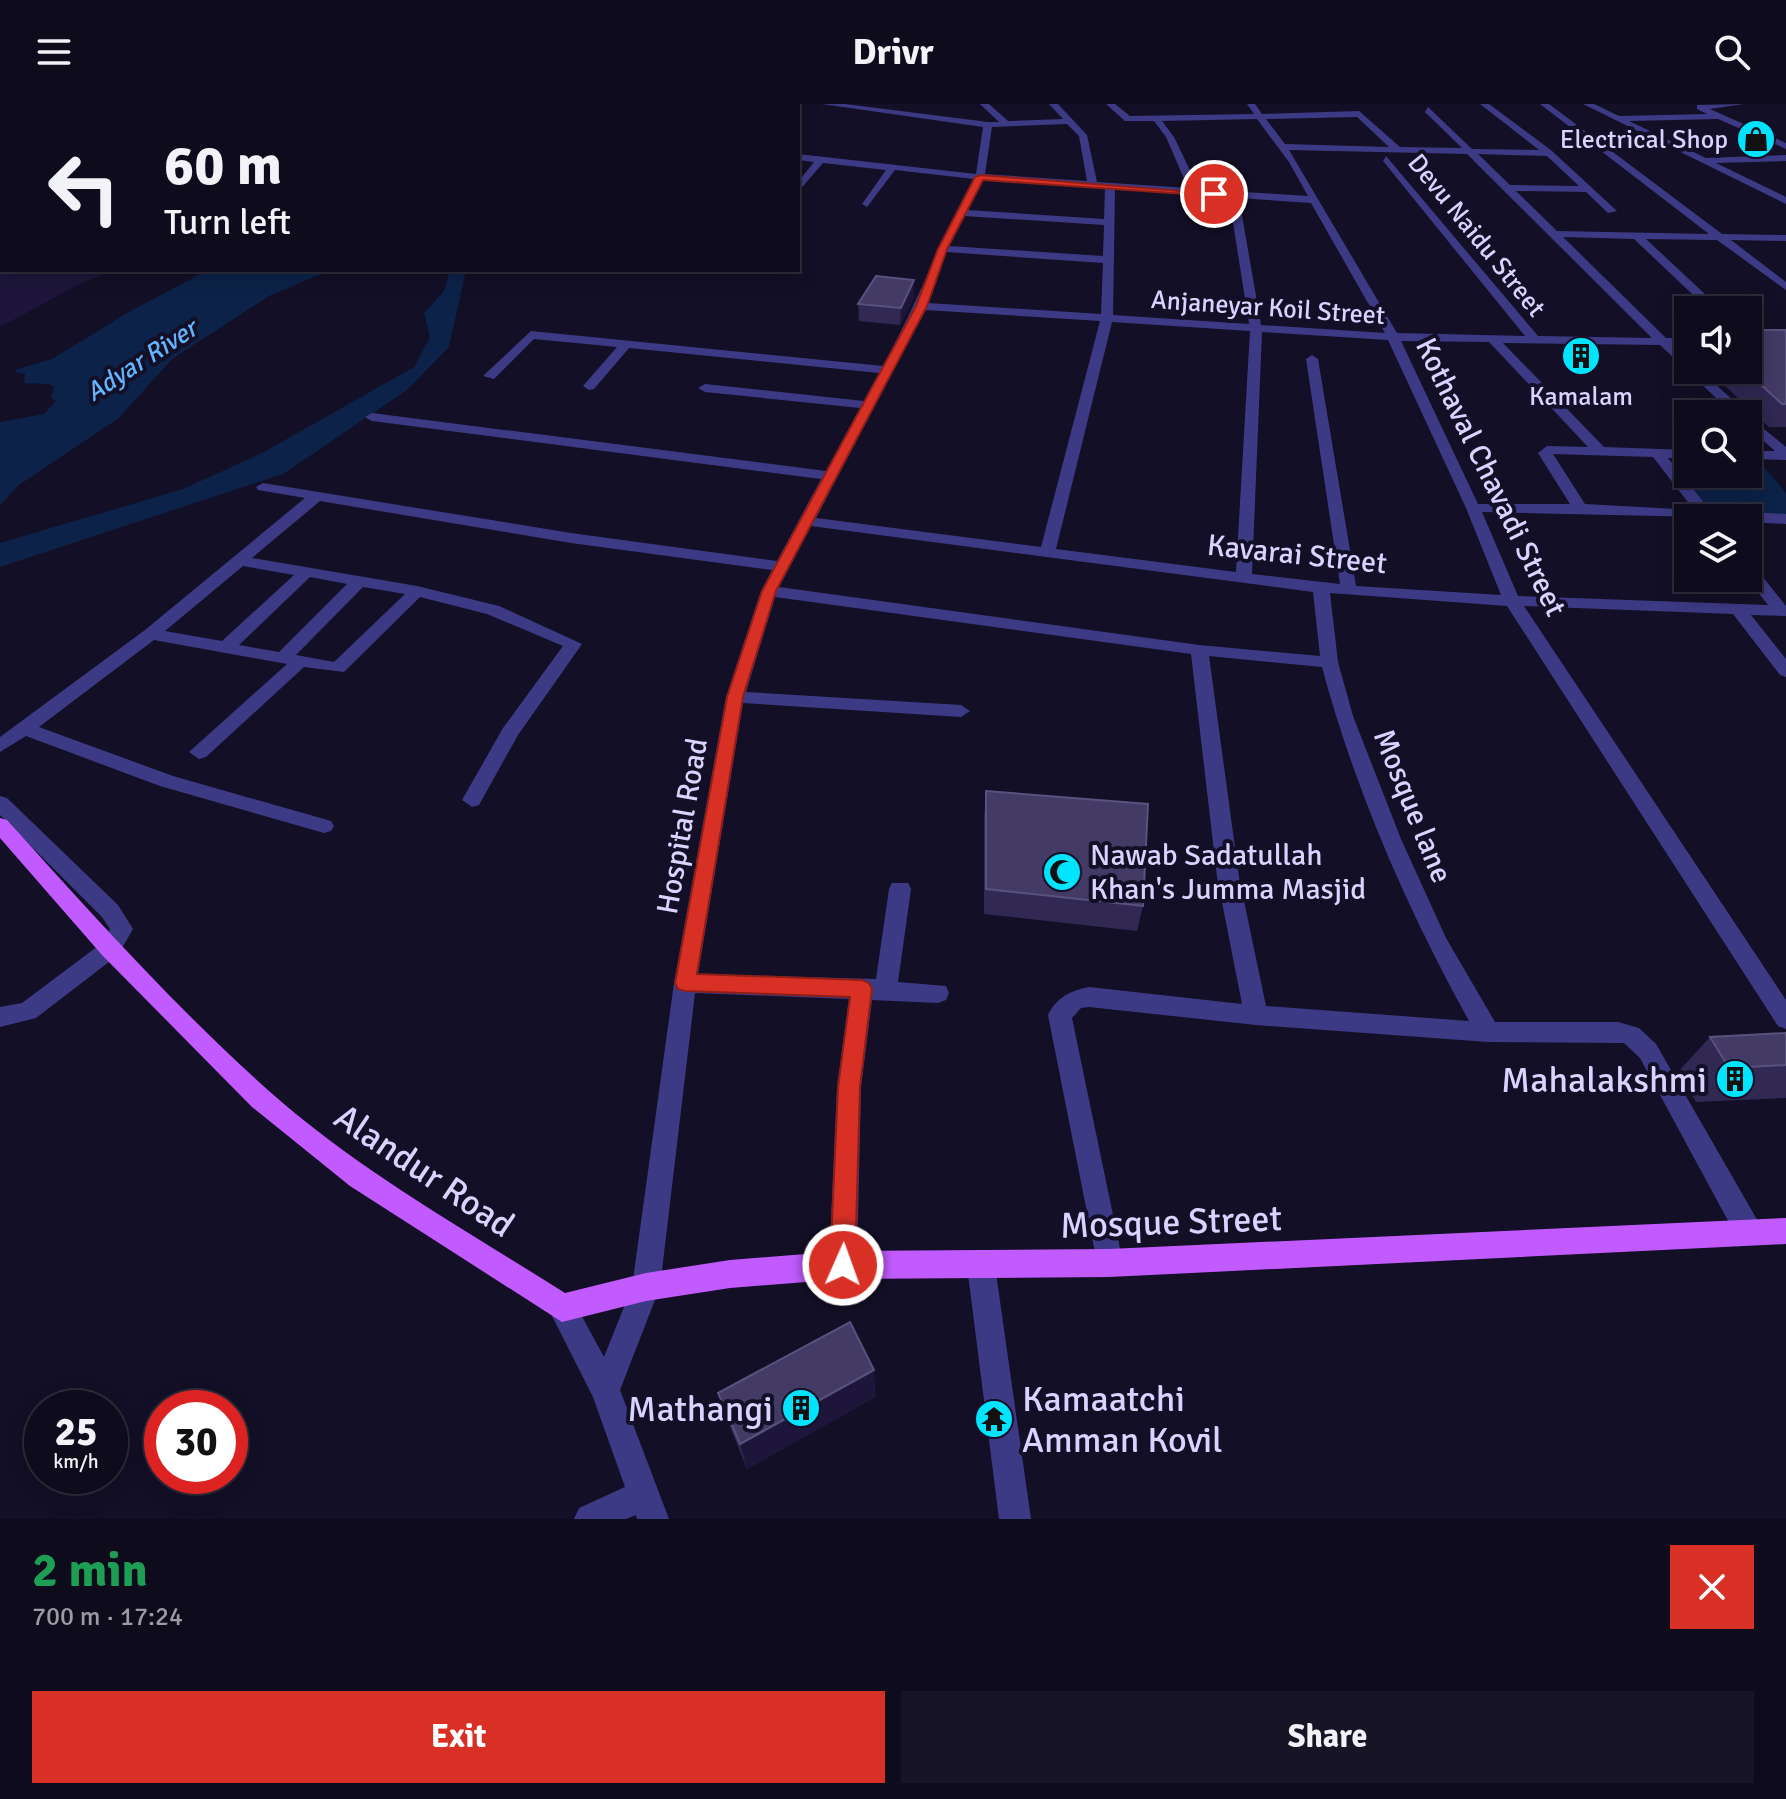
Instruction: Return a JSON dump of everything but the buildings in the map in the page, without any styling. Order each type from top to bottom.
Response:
[{"type":"main road","name":"Alandur Road","points":[[0,825],[110,949],[261,1099],[359,1177],[562,1308]]},
{"type":"main road","name":"Mosque Street","points":[[562,1308],[646,1287],[730,1274],[843,1265],[1109,1263],[1786,1231]]},
{"type":"street","points":[[826,104],[988,125],[1072,121]]},
{"type":"street","points":[[921,104],[927,118]]},
{"type":"street","points":[[984,104],[1006,124]]},
{"type":"street","points":[[1053,104],[1083,135],[1093,186]]},
{"type":"street","points":[[1110,104],[1126,118],[1199,116],[1256,109],[1359,114],[1397,149]]},
{"type":"street","points":[[1185,104],[1199,116]]},
{"type":"street","points":[[1484,104],[1549,153],[1612,211]]},
{"type":"street","points":[[1544,104],[1786,287]]},
{"type":"street","points":[[1587,104],[1786,201]]},
{"type":"street","points":[[1696,106],[1740,104]]},
{"type":"street","points":[[1696,106],[1786,146]]},
{"type":"street","name":"Kothaval Chavadi Street","points":[[1256,109],[1284,147],[1316,200],[1393,337],[1473,508],[1512,601],[1786,1019]]},
{"type":"street","points":[[1428,110],[1674,353]]},
{"type":"street","points":[[1590,120],[1718,116]]},
{"type":"street","points":[[1156,118],[1170,137],[1195,192]]},
{"type":"street","points":[[1566,120],[1578,120]]},
{"type":"street","name":"Hospital Road","points":[[605,1390],[646,1287],[685,983],[735,697],[769,591],[921,306],[942,249],[980,177],[988,125]]},
{"type":"street","points":[[1753,131],[1775,130]]},
{"type":"street","points":[[1284,147],[1549,153]]},
{"type":"street","points":[[800,157],[980,177],[1316,200]]},
{"type":"street","points":[[1703,162],[1786,158]]},
{"type":"street","name":"Devu Naidu Street","points":[[1386,159],[1533,338]]},
{"type":"street","points":[[800,186],[820,160]]},
{"type":"street","points":[[867,204],[892,168]]},
{"type":"street","points":[[1047,552],[1107,319],[1110,187]]},
{"type":"street","points":[[1506,188],[1590,189]]},
{"type":"street","points":[[1234,195],[1256,328],[1244,578]]},
{"type":"street","points":[[963,213],[1109,222]]},
{"type":"street","points":[[1552,234],[1786,238]]},
{"type":"street","points":[[1636,235],[1701,296]]},
{"type":"street","points":[[942,249],[1107,260]]},
{"type":"street","name":"Anjaneyar Koil Street","points":[[921,306],[1393,337],[1674,341]]},
{"type":"street","points":[[489,376],[531,335],[886,370]]},
{"type":"street","points":[[1492,338],[1600,451]]},
{"type":"street","points":[[589,386],[626,344]]},
{"type":"street","points":[[1312,359],[1349,590]]},
{"type":"street","points":[[1708,384],[1726,400]]},
{"type":"street","points":[[705,388],[867,405]]},
{"type":"street","points":[[372,417],[829,476]]},
{"type":"street","points":[[1762,433],[1786,455]]},
{"type":"street","points":[[1580,508],[1545,453],[1554,449],[1674,454]]},
{"type":"street","points":[[1657,453],[1697,504]]},
{"type":"street","points":[[1762,455],[1786,455]]},
{"type":"street","points":[[263,487],[600,542],[783,567]]},
{"type":"street","points":[[0,746],[151,634],[316,497]]},
{"type":"street","points":[[1473,508],[1580,508],[1674,515]]},
{"type":"street","points":[[1762,518],[1786,519]]},
{"type":"street","name":"Kavarai Street","points":[[805,521],[1321,588],[1512,601],[1784,611]]},
{"type":"street","points":[[237,560],[417,591],[493,610],[573,644],[510,732],[472,800]]},
{"type":"street","points":[[226,647],[306,572]]},
{"type":"street","points":[[199,752],[292,660],[359,581]]},
{"type":"street","points":[[1762,585],[1784,611]]},
{"type":"street","name":"Mosque lane","points":[[1321,588],[1329,662],[1344,716],[1391,839],[1436,941],[1488,1032]]},
{"type":"street","points":[[151,634],[338,668],[417,591]]},
{"type":"street","points":[[769,591],[1199,650],[1329,662]]},
{"type":"street","points":[[1738,609],[1786,671]]},
{"type":"street","points":[[1199,650],[1228,877],[1256,1015]]},
{"type":"street","points":[[735,697],[961,711]]},
{"type":"street","points":[[24,728],[167,781],[324,826]]},
{"type":"street","points":[[0,803],[110,911],[122,929],[110,949],[28,1011],[0,1017]]},
{"type":"street","points":[[862,989],[886,988],[900,889]]},
{"type":"street","points":[[685,983],[938,993]]},
{"type":"street","points":[[843,1265],[849,1087],[862,989]]},
{"type":"street","points":[[1109,1263],[1060,1015],[1074,1000],[1089,997],[1256,1015],[1488,1032],[1618,1032],[1640,1041],[1749,1232]]},
{"type":"street","points":[[981,1266],[1015,1519]]},
{"type":"street","name":"Alandur Road","points":[[562,1308],[605,1390],[648,1507]]},
{"type":"street","points":[[590,1519],[648,1507]]},
{"type":"water","name":"Adyar River","points":[[204,272],[326,272],[269,296],[172,359],[119,418],[19,485],[0,505],[0,422],[44,414],[56,401],[51,398],[54,387],[24,383],[25,374],[15,372],[52,359],[127,313]]},
{"type":"water","points":[[449,272],[466,272],[449,347],[407,390],[283,474],[0,567],[0,543],[183,489],[264,452],[414,367],[430,337],[424,313],[444,291]]},
{"type":"water","points":[[1764,467],[1786,493],[1786,516],[1762,516],[1762,504],[1705,504],[1692,488],[1762,488]]},
{"type":"place","name":"Electrical Shop","points":[[1756,139]]},
{"type":"place","name":"Kamalam","points":[[1581,356]]},
{"type":"place","name":"Nawab Sadatullah Khan's Jumma Masjid","points":[[1062,872]]},
{"type":"place","name":"Mahalakshmi","points":[[1735,1079]]},
{"type":"place","name":"Mathangi","points":[[801,1408]]},
{"type":"place","name":"Kamaatchi Amman Kovil","points":[[994,1419]]},
{"type":"route","points":[[843,1265],[849,1087],[862,989],[685,983],[735,697],[769,591],[921,306],[942,249],[980,177],[1214,194]]}]
